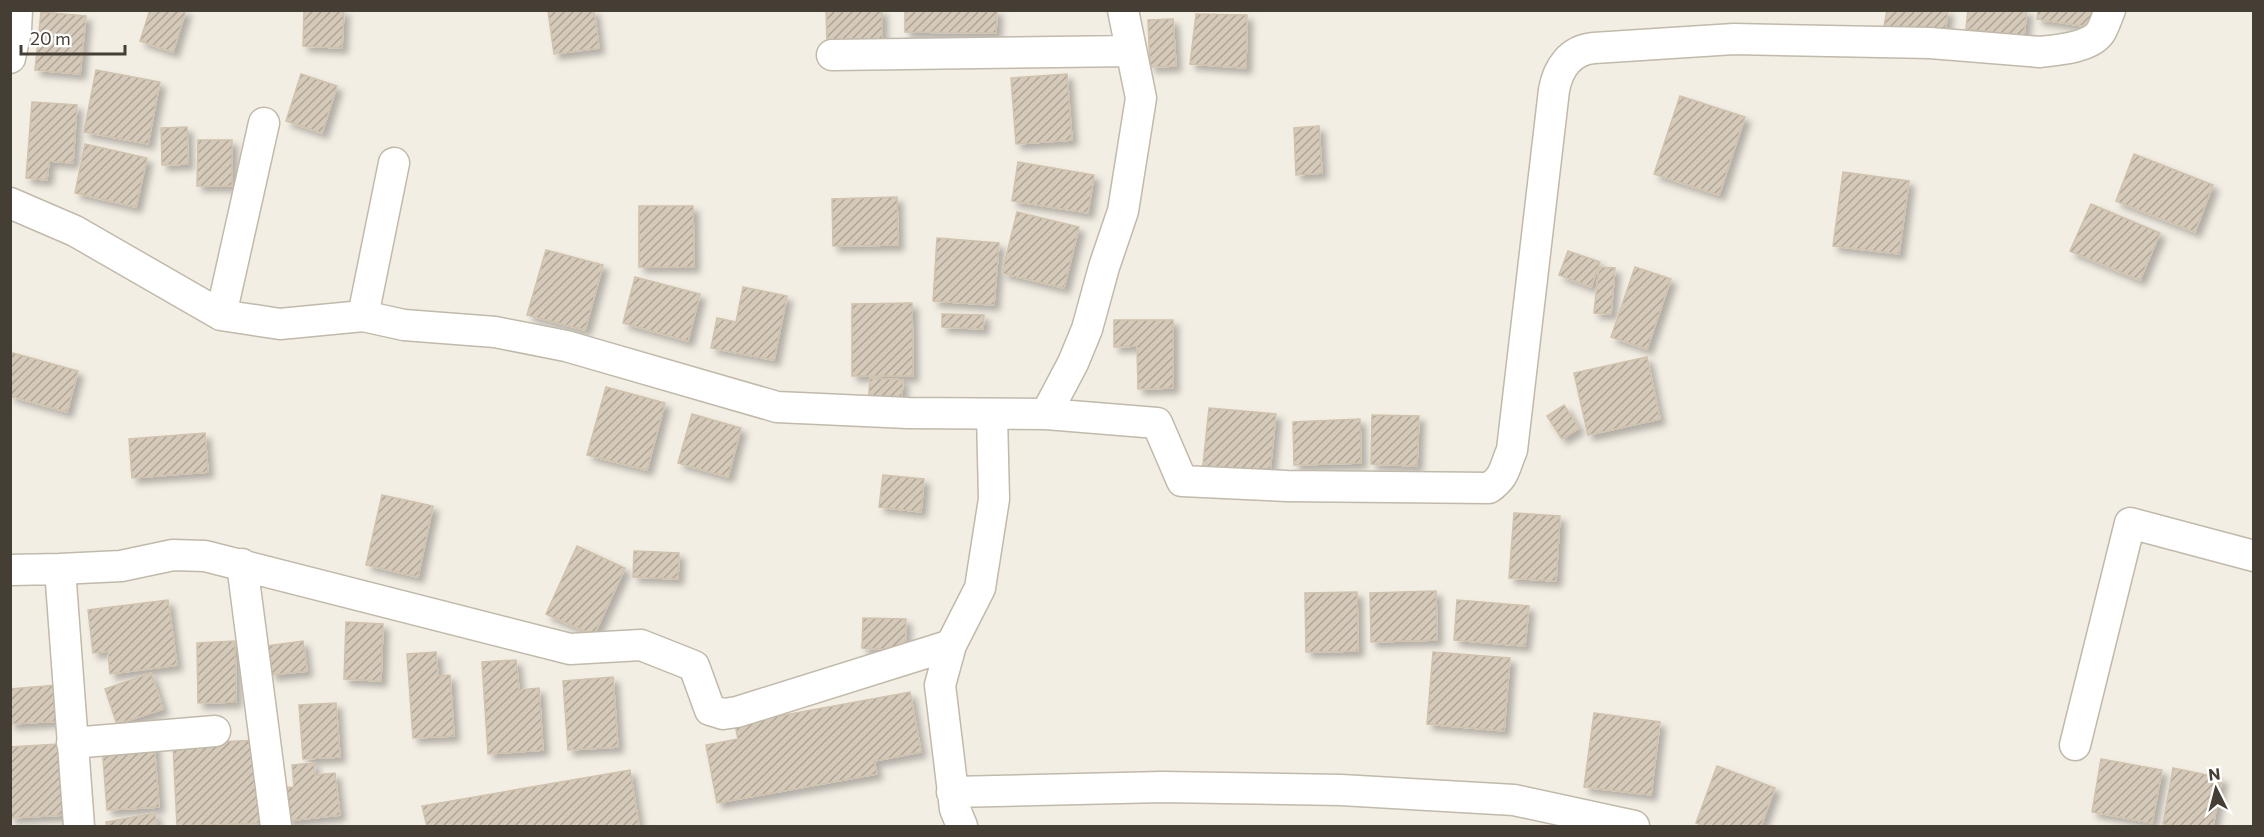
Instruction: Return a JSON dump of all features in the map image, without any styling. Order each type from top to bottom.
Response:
[{"type":"street","points":[[10,58],[16,30],[16,10]]},
{"type":"street","points":[[1046,414],[1073,363],[1087,329],[1104,267],[1123,211],[1141,98],[1123,10]]},
{"type":"street","points":[[10,203],[75,231],[220,315],[280,324],[363,316],[404,325],[495,332],[566,346],[777,407],[992,415],[1046,414],[1157,423],[1182,481],[1287,486],[1489,488],[1505,473],[1512,450],[1556,77],[1573,54],[1594,48],[1734,39],[1930,43],[2040,52],[2089,41],[2100,34],[2110,10]]},
{"type":"street","points":[[832,55],[1131,51]]},
{"type":"street","points":[[220,315],[264,123]]},
{"type":"street","points":[[363,316],[394,163]]},
{"type":"street","points":[[962,826],[954,809],[940,685],[951,645],[980,588],[994,499],[992,415]]},
{"type":"street","points":[[2075,745],[2130,523],[2253,556]]},
{"type":"street","points":[[10,570],[121,566],[145,559],[173,555],[205,556],[570,649],[641,645],[694,666],[710,710],[723,714],[737,712],[951,645]]},
{"type":"street","points":[[242,564],[276,826]]},
{"type":"street","points":[[60,569],[79,826]]},
{"type":"street","points":[[72,743],[215,731]]},
{"type":"street","points":[[952,792],[1162,787],[1341,790],[1514,800],[1634,826]]},
{"type":"building","points":[[150,10],[186,10],[173,52],[140,41]]},
{"type":"building","points":[[304,10],[344,10],[342,48],[303,46]]},
{"type":"building","points":[[594,10],[599,48],[554,54],[548,11]]},
{"type":"building","points":[[826,10],[882,10],[882,39],[827,40]]},
{"type":"building","points":[[905,10],[997,10],[996,33],[905,32]]},
{"type":"building","points":[[1887,10],[1948,10],[1945,34],[1884,26]]},
{"type":"building","points":[[1968,10],[2027,10],[2024,36],[1966,29]]},
{"type":"building","points":[[2038,10],[2093,10],[2090,27],[2037,19]]},
{"type":"building","points":[[41,12],[86,16],[80,74],[35,70]]},
{"type":"building","points":[[1196,14],[1247,15],[1246,68],[1190,64]]},
{"type":"building","points":[[1173,19],[1176,66],[1150,67],[1148,20]]},
{"type":"building","points":[[96,70],[160,82],[148,144],[84,132]]},
{"type":"building","points":[[301,74],[337,86],[322,133],[286,121]]},
{"type":"building","points":[[1067,74],[1072,140],[1016,144],[1011,78]]},
{"type":"building","points":[[1680,96],[1745,117],[1719,195],[1654,174]]},
{"type":"building","points":[[32,102],[77,105],[73,163],[49,161],[47,180],[26,178]]},
{"type":"building","points":[[1319,126],[1322,173],[1296,175],[1294,128]]},
{"type":"building","points":[[187,127],[188,164],[162,165],[161,128]]},
{"type":"building","points":[[198,140],[232,140],[232,186],[197,186]]},
{"type":"building","points":[[85,144],[147,158],[136,207],[75,193]]},
{"type":"building","points":[[2134,154],[2213,185],[2195,232],[2116,201]]},
{"type":"building","points":[[1018,162],[1094,175],[1088,213],[1012,201]]},
{"type":"building","points":[[1843,172],[1909,181],[1899,254],[1833,246]]},
{"type":"building","points":[[897,197],[898,245],[833,246],[832,199]]},
{"type":"building","points":[[2091,204],[2160,233],[2140,280],[2070,251]]},
{"type":"building","points":[[639,206],[693,206],[694,267],[639,267]]},
{"type":"building","points":[[1017,212],[1079,227],[1064,288],[1002,273]]},
{"type":"building","points":[[937,238],[999,243],[994,305],[933,301]]},
{"type":"building","points":[[546,250],[603,265],[585,330],[527,315]]},
{"type":"building","points":[[1568,251],[1600,262],[1591,287],[1559,275]]},
{"type":"building","points":[[1599,267],[1615,268],[1611,314],[1594,313]]},
{"type":"building","points":[[1635,267],[1671,279],[1647,349],[1611,337]]},
{"type":"building","points":[[635,277],[700,294],[688,341],[623,323]]},
{"type":"building","points":[[743,287],[787,296],[774,360],[711,348],[717,318],[736,322]]},
{"type":"building","points":[[912,303],[913,376],[852,376],[852,304]]},
{"type":"building","points":[[942,314],[984,315],[983,329],[942,327]]},
{"type":"building","points":[[1114,320],[1173,320],[1173,388],[1138,389],[1137,346],[1114,347]]},
{"type":"building","points":[[13,353],[78,371],[67,412],[10,396],[10,360]]},
{"type":"building","points":[[1647,357],[1660,419],[1588,435],[1574,373]]},
{"type":"building","points":[[870,378],[903,380],[901,408],[868,406]]},
{"type":"building","points":[[606,387],[665,403],[647,470],[587,455]]},
{"type":"building","points":[[1564,405],[1579,428],[1562,439],[1547,416]]},
{"type":"building","points":[[1209,408],[1276,414],[1269,481],[1202,474]]},
{"type":"building","points":[[692,414],[741,428],[728,477],[678,463]]},
{"type":"building","points":[[1372,415],[1419,416],[1417,466],[1371,464]]},
{"type":"building","points":[[1360,419],[1361,463],[1294,465],[1293,422]]},
{"type":"building","points":[[205,433],[208,472],[132,478],[129,439]]},
{"type":"building","points":[[883,475],[924,479],[921,512],[879,507]]},
{"type":"building","points":[[382,495],[433,506],[418,577],[366,565]]},
{"type":"building","points":[[1514,513],[1560,516],[1556,581],[1509,578]]},
{"type":"building","points":[[577,546],[625,568],[594,635],[546,614]]},
{"type":"building","points":[[634,551],[679,553],[678,579],[633,577]]},
{"type":"building","points":[[1436,591],[1437,640],[1371,642],[1370,593]]},
{"type":"building","points":[[1357,592],[1358,651],[1306,652],[1305,593]]},
{"type":"building","points":[[168,600],[177,665],[110,674],[108,651],[93,653],[88,610]]},
{"type":"building","points":[[1457,600],[1529,606],[1525,646],[1454,640]]},
{"type":"building","points":[[863,618],[906,619],[905,650],[862,648]]},
{"type":"building","points":[[346,622],[383,624],[381,681],[344,679]]},
{"type":"building","points":[[235,641],[236,702],[198,703],[197,643]]},
{"type":"building","points":[[303,641],[307,671],[271,675],[267,646]]},
{"type":"building","points":[[436,652],[438,676],[450,675],[454,736],[413,738],[407,654]]},
{"type":"building","points":[[1433,652],[1510,658],[1504,731],[1427,724]]},
{"type":"building","points":[[516,660],[519,690],[539,688],[543,750],[488,754],[482,662]]},
{"type":"building","points":[[151,673],[163,709],[117,724],[105,689]]},
{"type":"building","points":[[613,677],[618,747],[568,750],[563,681]]},
{"type":"building","points":[[58,685],[60,721],[10,724],[10,689]]},
{"type":"building","points":[[910,692],[921,752],[874,761],[877,774],[717,803],[706,745],[738,739],[735,724]]},
{"type":"building","points":[[336,703],[340,757],[303,759],[299,705]]},
{"type":"building","points":[[1594,713],[1660,722],[1651,795],[1584,787]]},
{"type":"building","points":[[262,740],[266,823],[177,826],[173,744]]},
{"type":"building","points":[[154,742],[159,807],[107,810],[102,746]]},
{"type":"building","points":[[59,744],[64,815],[10,818],[10,747]]},
{"type":"building","points":[[2101,759],[2162,770],[2152,823],[2092,812]]},
{"type":"building","points":[[314,763],[315,775],[335,773],[340,815],[286,821],[283,788],[294,787],[292,765]]},
{"type":"building","points":[[1717,766],[1775,788],[1761,826],[1705,826],[1696,823]]},
{"type":"building","points":[[2173,768],[2222,778],[2213,826],[2163,824]]},
{"type":"building","points":[[630,770],[639,826],[427,826],[422,806]]},
{"type":"building","points":[[155,813],[157,826],[107,826],[106,822]]}]
